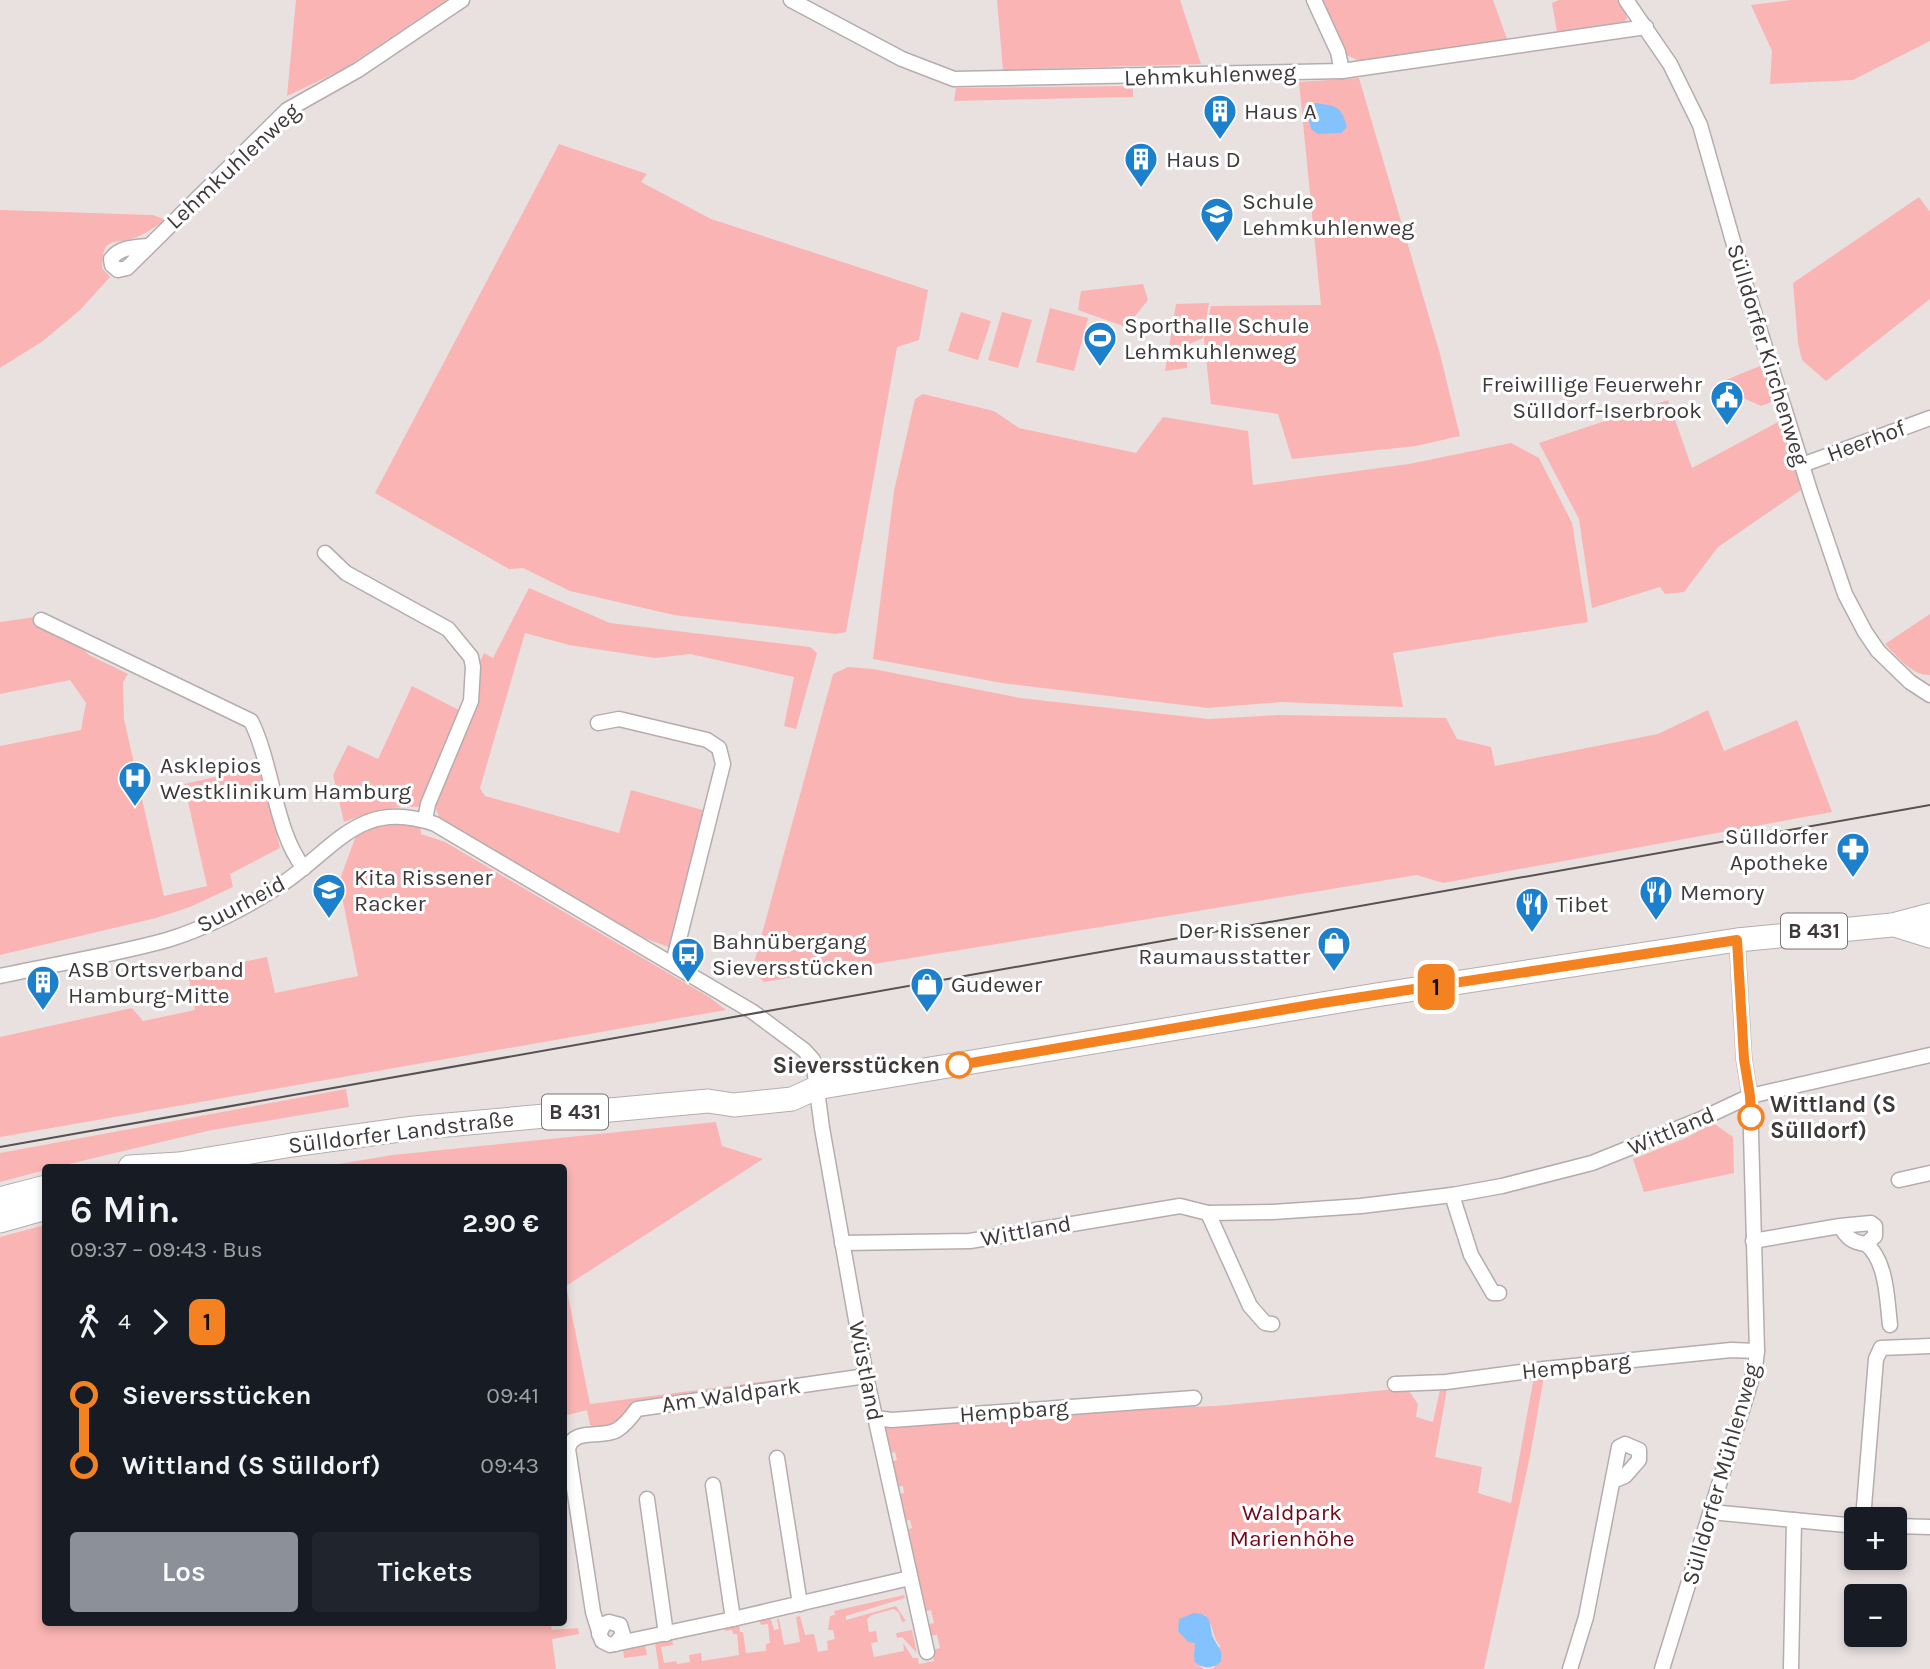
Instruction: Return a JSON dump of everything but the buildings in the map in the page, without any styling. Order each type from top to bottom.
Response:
[{"type":"main road","name":"Sülldorfer Landstraße","points":[[187,1164],[292,1145],[414,1128],[708,1101],[734,1090],[790,1084],[816,1088],[1322,1003],[1737,940],[1892,925],[1930,915]]},
{"type":"main road","name":"Sülldorfer Landstraße","points":[[1892,925],[1930,936]]},
{"type":"main road","points":[[0,1199],[42,1188]]},
{"type":"main road","points":[[0,1221],[42,1209]]},
{"type":"street","name":"Lehmkuhlenweg","points":[[148,246],[287,110],[358,70],[462,0]]},
{"type":"street","name":"Lehmkuhlenweg","points":[[791,0],[902,59],[954,79],[1342,71],[1646,27]]},
{"type":"street","points":[[1314,0],[1338,52],[1342,71]]},
{"type":"street","name":"Sülldorfer Kirchenweg","points":[[1626,0],[1670,64],[1700,125],[1742,273],[1802,465],[1836,571],[1852,608],[1878,651],[1910,682],[1929,693]]},
{"type":"street","name":"Heerhof","points":[[1802,465],[1930,418]]},
{"type":"street","points":[[325,553],[346,573],[448,629],[471,657],[471,701],[428,804],[425,820]]},
{"type":"street","name":"Suurheid","points":[[0,976],[167,940],[198,929],[279,886],[304,868],[288,843],[267,762],[251,721],[41,620]]},
{"type":"street","points":[[598,723],[619,719],[707,740],[719,748],[723,764],[673,963]]},
{"type":"street","points":[[304,868],[349,831],[364,823],[389,816],[425,820],[435,824],[753,1012],[804,1050],[813,1060],[816,1088]]},
{"type":"street","name":"Sülldorfer Mühlenweg","points":[[1662,1669],[1755,1368],[1757,1351],[1750,1096],[1744,1059],[1737,940]]},
{"type":"street","name":"Wittland","points":[[842,1242],[970,1241],[1180,1206],[1208,1213],[1361,1206],[1452,1195],[1502,1186],[1590,1164],[1750,1096],[1930,1055]]},
{"type":"street","name":"Wüstland","points":[[816,1088],[866,1376],[927,1652]]},
{"type":"street","points":[[1899,1180],[1930,1173]]},
{"type":"street","points":[[1452,1195],[1472,1255],[1493,1293],[1499,1293]]},
{"type":"street","points":[[1208,1213],[1250,1306],[1265,1323],[1272,1324]]},
{"type":"street","points":[[1753,1241],[1871,1223],[1875,1226],[1875,1236],[1866,1244]]},
{"type":"street","points":[[1840,1226],[1849,1240],[1866,1244],[1875,1251],[1885,1283],[1890,1325]]},
{"type":"street","points":[[1864,1507],[1876,1359],[1881,1348],[1930,1346]]},
{"type":"street","name":"Hempbarg","points":[[1395,1384],[1446,1382],[1731,1350],[1757,1351]]},
{"type":"street","name":"Am Waldpark","points":[[602,1629],[593,1612],[570,1442],[576,1437],[616,1431],[637,1409],[866,1376]]},
{"type":"street","name":"Hempbarg","points":[[875,1418],[892,1420],[1194,1398]]},
{"type":"street","points":[[777,1458],[800,1604]]},
{"type":"street","points":[[1570,1669],[1586,1617],[1613,1481]]},
{"type":"street","points":[[713,1485],[733,1619]]},
{"type":"street","points":[[647,1499],[666,1634]]},
{"type":"street","points":[[1711,1512],[1844,1525]]},
{"type":"street","points":[[1791,1669],[1794,1520]]},
{"type":"street","points":[[1907,1526],[1930,1527]]},
{"type":"street","points":[[643,1639],[622,1630],[615,1622],[602,1629],[605,1643],[615,1644],[643,1639],[666,1634],[910,1578]]},
{"type":"street","points":[[615,1644],[622,1638],[622,1630]]},
{"type":"green space","points":[[296,0],[447,0],[344,69],[287,96]]},
{"type":"green space","points":[[997,0],[1180,0],[1201,64],[1003,70]]},
{"type":"green space","points":[[1320,0],[1493,0],[1507,39],[1362,62],[1346,55]]},
{"type":"green space","points":[[1559,0],[1617,0],[1626,12],[1627,19],[1624,22],[1557,32],[1552,3]]},
{"type":"green space","points":[[1791,0],[1930,0],[1930,41],[1853,80],[1770,84],[1772,51],[1751,5]]},
{"type":"green space","points":[[1359,78],[1440,354],[1460,436],[1416,446],[1292,459],[1278,414],[1211,404],[1204,339],[1211,306],[1321,305],[1299,82]]},
{"type":"green space","points":[[1133,86],[1133,97],[954,101],[956,88]]},
{"type":"green space","points":[[559,144],[647,174],[641,182],[711,219],[928,290],[919,340],[897,347],[846,632],[836,634],[674,615],[570,591],[523,568],[509,569],[375,493]]},
{"type":"green space","points":[[1919,197],[1930,212],[1930,299],[1826,381],[1802,360],[1793,283]]},
{"type":"green space","points":[[0,210],[153,215],[166,220],[137,237],[107,246],[102,268],[110,277],[80,310],[43,341],[0,368]]},
{"type":"green space","points":[[1143,284],[1148,300],[1126,327],[1078,310],[1081,291]]},
{"type":"green space","points":[[1209,303],[1203,338],[1187,345],[1187,368],[1165,371],[1176,304]]},
{"type":"green space","points":[[1050,308],[1088,318],[1074,371],[1036,362]]},
{"type":"green space","points":[[961,312],[991,321],[978,360],[948,351]]},
{"type":"green space","points":[[1002,312],[1032,320],[1018,368],[988,360]]},
{"type":"green space","points":[[1762,365],[1774,401],[1761,406],[1714,385]]},
{"type":"green space","points":[[923,394],[994,411],[1019,428],[1136,453],[1163,417],[1248,431],[1253,485],[1409,464],[1511,443],[1539,458],[1572,523],[1588,622],[1393,653],[1403,707],[1281,702],[1208,708],[1002,683],[873,659],[894,491],[915,399]]},
{"type":"green space","points":[[1668,400],[1692,468],[1780,421],[1801,490],[1718,547],[1684,592],[1665,594],[1660,587],[1592,608],[1579,519],[1539,443]]},
{"type":"green space","points":[[529,588],[610,623],[810,647],[817,653],[796,729],[784,726],[794,677],[690,654],[655,658],[569,645],[525,633],[480,788],[485,796],[619,833],[631,790],[706,811],[671,948],[634,934],[440,819],[435,806],[478,666],[484,653],[493,658]]},
{"type":"green space","points":[[1930,614],[1930,675],[1911,669],[1885,644]]},
{"type":"green space","points":[[50,615],[89,655],[128,674],[123,682],[124,719],[164,896],[207,886],[184,784],[261,767],[280,848],[230,874],[233,887],[190,907],[156,918],[0,955],[0,746],[81,730],[86,703],[70,680],[0,694],[0,622]]},
{"type":"green space","points":[[848,667],[873,669],[1020,698],[1208,719],[1279,715],[1446,718],[1457,739],[1491,747],[1495,766],[1658,734],[1708,710],[1724,751],[1797,720],[1832,812],[1443,883],[1417,875],[764,982],[755,973],[754,963],[833,674]]},
{"type":"green space","points":[[412,686],[461,711],[420,807],[381,810],[344,822],[333,775],[348,745],[378,759]]},
{"type":"green space","points":[[383,823],[420,824],[421,834],[445,842],[709,997],[726,1010],[0,1137],[0,1037],[132,1008],[143,1021],[195,1010],[188,973],[267,957],[275,993],[358,976],[339,882],[357,833]]},
{"type":"green space","points":[[346,1089],[349,1107],[212,1130],[69,1164],[42,1164],[42,1171],[0,1182],[0,1153]]},
{"type":"green space","points":[[716,1122],[722,1146],[763,1159],[567,1285],[567,1164],[339,1164],[393,1155]]},
{"type":"green space","points":[[1713,1123],[1733,1137],[1734,1173],[1644,1192],[1633,1159],[1684,1139]]},
{"type":"green space","points":[[42,1226],[42,1626],[578,1628],[579,1634],[552,1639],[556,1669],[0,1669],[0,1237]]},
{"type":"green space","points":[[567,1291],[590,1404],[854,1370],[855,1374],[625,1415],[613,1424],[600,1428],[590,1425],[587,1410],[567,1415]]},
{"type":"green space","name":"Waldpark Marienhöhe","points":[[1544,1376],[1530,1456],[1484,1669],[1209,1669],[1214,1668],[1220,1646],[1205,1615],[1188,1641],[1195,1643],[1196,1661],[1204,1669],[659,1669],[655,1643],[672,1639],[673,1645],[661,1647],[664,1663],[690,1662],[689,1655],[701,1653],[702,1661],[739,1655],[737,1634],[733,1634],[732,1630],[725,1631],[724,1627],[739,1623],[746,1653],[766,1651],[766,1644],[770,1643],[768,1624],[761,1625],[759,1619],[770,1616],[774,1630],[779,1629],[779,1619],[784,1645],[800,1642],[796,1617],[800,1616],[805,1635],[814,1634],[818,1652],[828,1650],[827,1641],[835,1639],[833,1630],[828,1630],[830,1616],[835,1615],[834,1611],[904,1595],[905,1598],[846,1616],[846,1620],[896,1606],[906,1621],[902,1622],[899,1613],[894,1609],[867,1619],[869,1632],[876,1631],[878,1642],[871,1643],[874,1657],[904,1651],[903,1643],[913,1658],[918,1658],[919,1664],[934,1661],[932,1650],[940,1648],[937,1635],[928,1636],[926,1625],[934,1623],[931,1610],[923,1612],[904,1530],[912,1528],[910,1520],[902,1521],[896,1495],[904,1493],[903,1486],[894,1487],[889,1462],[897,1460],[895,1452],[887,1454],[880,1424],[1216,1406],[1396,1389],[1398,1392],[1409,1391],[1418,1404],[1416,1417],[1433,1422],[1440,1390],[1447,1389],[1435,1457],[1482,1467],[1478,1493],[1511,1503],[1534,1377]]},
{"type":"green space","points":[[912,1630],[917,1653],[902,1637],[897,1638],[896,1633]]},
{"type":"green space","points":[[645,1645],[647,1655],[624,1658],[623,1650]]},
{"type":"water","points":[[1315,103],[1337,108],[1347,127],[1341,133],[1318,134],[1311,129],[1306,108]]},
{"type":"water","points":[[1194,1613],[1205,1616],[1210,1622],[1221,1654],[1221,1661],[1215,1666],[1204,1667],[1195,1662],[1195,1643],[1188,1642],[1178,1631],[1179,1619]]},
{"type":"tram line","points":[[0,1147],[1930,805]]},
{"type":"bus line","name":"1","points":[[959,1065],[1322,1003],[1737,940],[1744,1059],[1751,1117]]},
{"type":"place","name":"Haus A","points":[[1220,141]]},
{"type":"place","name":"Haus D","points":[[1141,189]]},
{"type":"place","name":"Schule Lehmkuhlenweg","points":[[1217,244]]},
{"type":"place","name":"Sporthalle Schule Lehmkuhlenweg","points":[[1100,368]]},
{"type":"place","name":"Freiwillige Feuerwehr Sülldorf-Iserbrook","points":[[1727,427]]},
{"type":"place","name":"Asklepios Westklinikum Hamburg","points":[[135,808]]},
{"type":"place","name":"Sülldorfer Apotheke","points":[[1853,879]]},
{"type":"place","name":"Kita Rissener Racker","points":[[329,920]]},
{"type":"place","name":"Memory","points":[[1656,922]]},
{"type":"place","name":"Tibet","points":[[1532,934]]},
{"type":"place","name":"Der Rissener Raumausstatter","points":[[1334,973]]},
{"type":"place","name":"Bahnübergang Sieversstücken","points":[[688,984]]},
{"type":"place","name":"ASB Ortsverband Hamburg-Mitte","points":[[43,1012]]},
{"type":"place","name":"Gudewer","points":[[927,1014]]},
{"type":"place","name":"Sieversstücken","points":[[959,1065]]},
{"type":"place","name":"Wittland (S Sülldorf)","points":[[1751,1117]]}]
